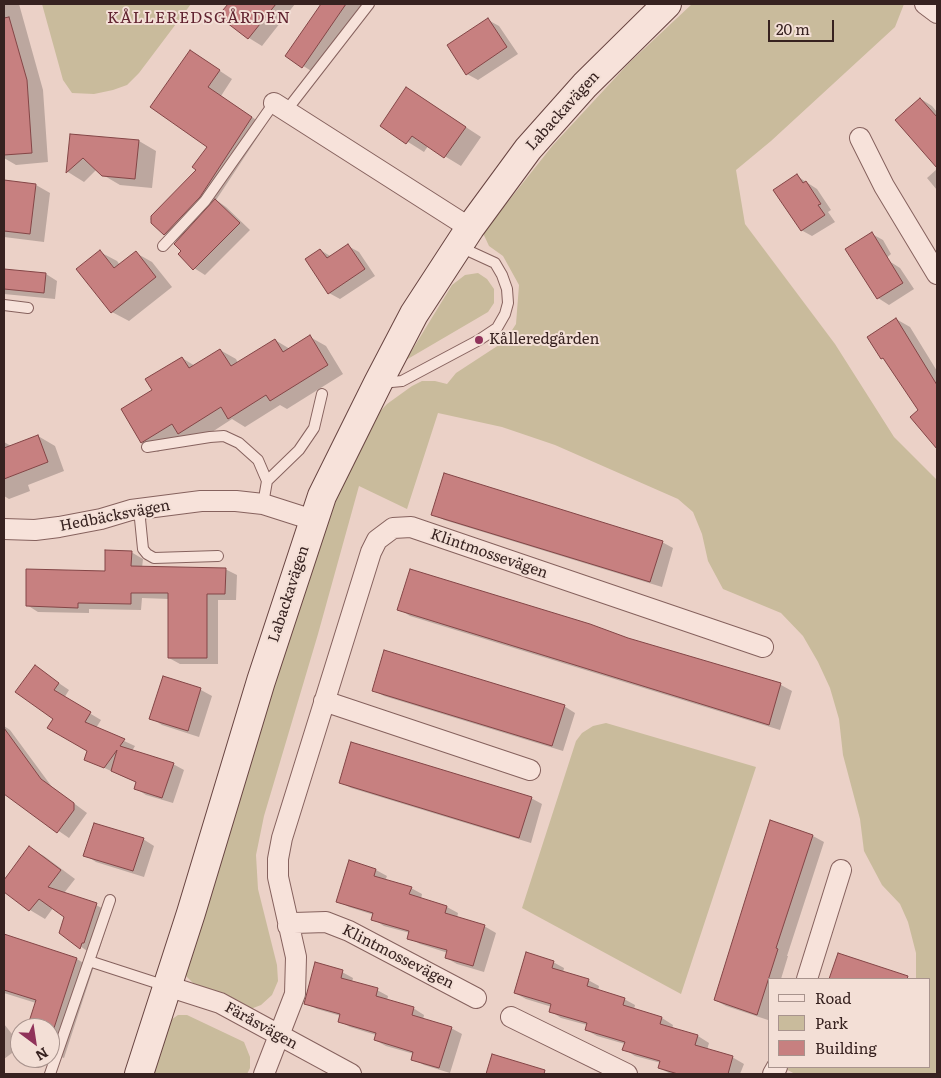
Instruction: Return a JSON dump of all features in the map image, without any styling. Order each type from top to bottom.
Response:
[{"type":"street","name":"Labackavägen","points":[[139,1074],[261,681],[322,496],[414,314],[464,237],[534,142],[585,85],[667,4]]},
{"type":"street","points":[[925,4],[937,14]]},
{"type":"street","points":[[280,107],[464,237]]},
{"type":"street","points":[[860,138],[884,186],[937,274]]},
{"type":"street","name":"Hedbäcksvägen","points":[[4,529],[35,530],[59,528],[131,510],[201,501],[236,501],[263,504],[313,520]]},
{"type":"street","name":"Klintmossevägen","points":[[264,1074],[294,994],[296,957],[278,877],[278,859],[282,838],[371,552],[377,540],[393,528],[411,527],[763,647]]},
{"type":"street","points":[[324,701],[530,770]]},
{"type":"street","points":[[807,978],[842,870]]},
{"type":"street","name":"Klintmossevägen","points":[[288,926],[294,922],[326,922],[348,931],[476,998]]},
{"type":"street","name":"Färåsvägen","points":[[167,986],[220,1003],[351,1074]]},
{"type":"street","points":[[511,1017],[627,1074]]},
{"type":"lane","points":[[163,246],[205,201],[280,107],[369,4]]},
{"type":"lane","points":[[378,383],[402,382],[479,340],[497,328],[505,314],[508,303],[507,290],[502,275],[495,263],[464,237]]},
{"type":"lane","points":[[4,305],[28,308]]},
{"type":"lane","points":[[267,481],[299,450],[314,428],[322,394]]},
{"type":"lane","points":[[147,447],[224,436],[239,443],[258,460],[267,481],[263,504]]},
{"type":"lane","points":[[139,509],[143,548],[147,554],[154,558],[218,556]]},
{"type":"lane","points":[[50,1074],[110,900]]},
{"type":"lane","points":[[89,961],[167,986]]},
{"type":"green space","points":[[42,4],[191,4],[139,73],[127,85],[94,94],[72,93],[63,80]]},
{"type":"green space","points":[[692,4],[904,4],[895,27],[771,141],[736,170],[745,224],[835,344],[894,437],[937,480],[937,1074],[795,1074],[784,1068],[931,1068],[931,978],[916,978],[916,953],[908,922],[900,904],[882,885],[864,851],[860,819],[843,755],[839,719],[830,688],[803,636],[781,613],[723,589],[708,561],[702,534],[693,512],[678,499],[555,445],[502,427],[438,413],[407,509],[359,486],[318,634],[264,816],[256,855],[258,889],[277,965],[278,981],[272,995],[261,1005],[248,1010],[198,988],[185,975],[313,544],[367,425],[387,404],[412,386],[422,381],[435,381],[447,384],[456,373],[505,341],[516,324],[519,285],[503,256],[489,246],[483,233],[553,145],[629,63]]},
{"type":"green space","points":[[478,273],[487,279],[494,289],[494,303],[488,312],[406,360],[452,285],[465,275]]},
{"type":"green space","points":[[606,723],[756,767],[681,994],[522,908],[576,741],[582,733],[593,726]]},
{"type":"green space","points":[[178,1015],[187,1015],[244,1042],[250,1057],[250,1068],[247,1074],[148,1074],[168,1022]]},
{"type":"building","points":[[228,4],[276,4],[248,39],[218,16]]},
{"type":"building","points":[[321,4],[346,4],[302,68],[285,56]]},
{"type":"building","points":[[9,17],[27,80],[32,153],[4,155],[4,18]]},
{"type":"building","points":[[488,18],[507,47],[466,75],[447,45]]},
{"type":"building","points":[[190,50],[220,70],[208,87],[252,117],[200,197],[164,235],[151,223],[151,216],[196,170],[192,167],[207,147],[150,107]]},
{"type":"building","points":[[406,87],[466,127],[444,158],[412,136],[406,144],[380,126]]},
{"type":"building","points":[[920,98],[937,117],[937,168],[895,120]]},
{"type":"building","points":[[70,134],[139,140],[135,179],[102,176],[83,158],[66,173]]},
{"type":"building","points":[[797,174],[803,183],[806,181],[821,204],[818,205],[825,215],[801,231],[773,190]]},
{"type":"building","points":[[4,180],[36,184],[30,234],[4,231]]},
{"type":"building","points":[[215,199],[240,223],[193,270],[178,254],[181,251],[174,244]]},
{"type":"building","points":[[872,232],[903,283],[877,299],[845,249]]},
{"type":"building","points":[[348,244],[365,269],[328,294],[305,259],[320,249],[327,258]]},
{"type":"building","points":[[100,250],[114,268],[136,251],[156,277],[111,313],[76,269]]},
{"type":"building","points":[[4,269],[46,273],[44,293],[4,289]]},
{"type":"building","points":[[896,318],[937,385],[937,449],[910,417],[918,410],[867,337]]},
{"type":"building","points":[[310,335],[328,365],[270,401],[266,395],[228,419],[221,407],[178,434],[172,424],[141,443],[121,409],[152,390],[145,379],[182,357],[189,368],[220,349],[231,366],[275,339],[283,352]]},
{"type":"building","points":[[38,435],[48,462],[4,479],[4,448]]},
{"type":"building","points":[[444,473],[663,541],[650,582],[431,515]]},
{"type":"building","points":[[105,550],[132,551],[131,566],[226,568],[225,594],[207,594],[207,658],[168,658],[168,593],[131,593],[131,604],[78,603],[78,608],[26,606],[26,569],[105,571]]},
{"type":"building","points":[[410,569],[590,624],[628,638],[781,683],[769,725],[397,610]]},
{"type":"building","points":[[384,650],[565,705],[552,746],[372,691]]},
{"type":"building","points":[[35,665],[59,683],[54,690],[91,712],[85,722],[125,739],[120,746],[174,763],[162,798],[134,789],[136,782],[111,771],[117,750],[104,768],[84,760],[87,751],[47,728],[53,719],[15,692]]},
{"type":"building","points":[[163,676],[201,688],[188,731],[149,719]]},
{"type":"building","points":[[4,728],[41,779],[74,803],[74,810],[57,833],[4,794]]},
{"type":"building","points":[[351,742],[532,797],[519,838],[339,783]]},
{"type":"building","points":[[770,820],[813,835],[776,948],[778,949],[757,1015],[714,1000]]},
{"type":"building","points":[[94,823],[144,838],[133,871],[83,856]]},
{"type":"building","points":[[29,846],[61,870],[48,887],[97,903],[84,943],[82,943],[80,949],[59,933],[64,917],[39,899],[29,911],[4,892],[4,880]]},
{"type":"building","points":[[349,860],[376,869],[374,876],[412,887],[409,894],[447,906],[445,913],[485,925],[473,966],[445,958],[447,950],[407,939],[409,931],[371,920],[373,913],[336,902]]},
{"type":"building","points":[[4,934],[77,958],[57,1018],[30,1018],[36,1000],[4,990]]},
{"type":"building","points":[[526,952],[554,961],[552,968],[589,979],[587,986],[625,998],[623,1005],[662,1017],[660,1024],[698,1035],[695,1045],[733,1056],[728,1074],[678,1074],[658,1068],[660,1061],[622,1050],[625,1042],[585,1030],[587,1023],[549,1012],[551,1004],[514,993]]},
{"type":"building","points":[[838,953],[908,976],[907,978],[829,978]]},
{"type":"building","points":[[315,962],[343,970],[341,978],[378,988],[376,996],[414,1007],[412,1015],[452,1027],[439,1068],[411,1060],[413,1052],[374,1040],[376,1033],[338,1022],[340,1014],[304,1004]]},
{"type":"building","points":[[492,1054],[545,1070],[544,1074],[486,1074]]},
{"type":"place","name":"Kålleredgården","points":[[479,340]]},
{"type":"district","name":"KÅLLEREDSGÅRDEN","points":[[199,18]]}]
